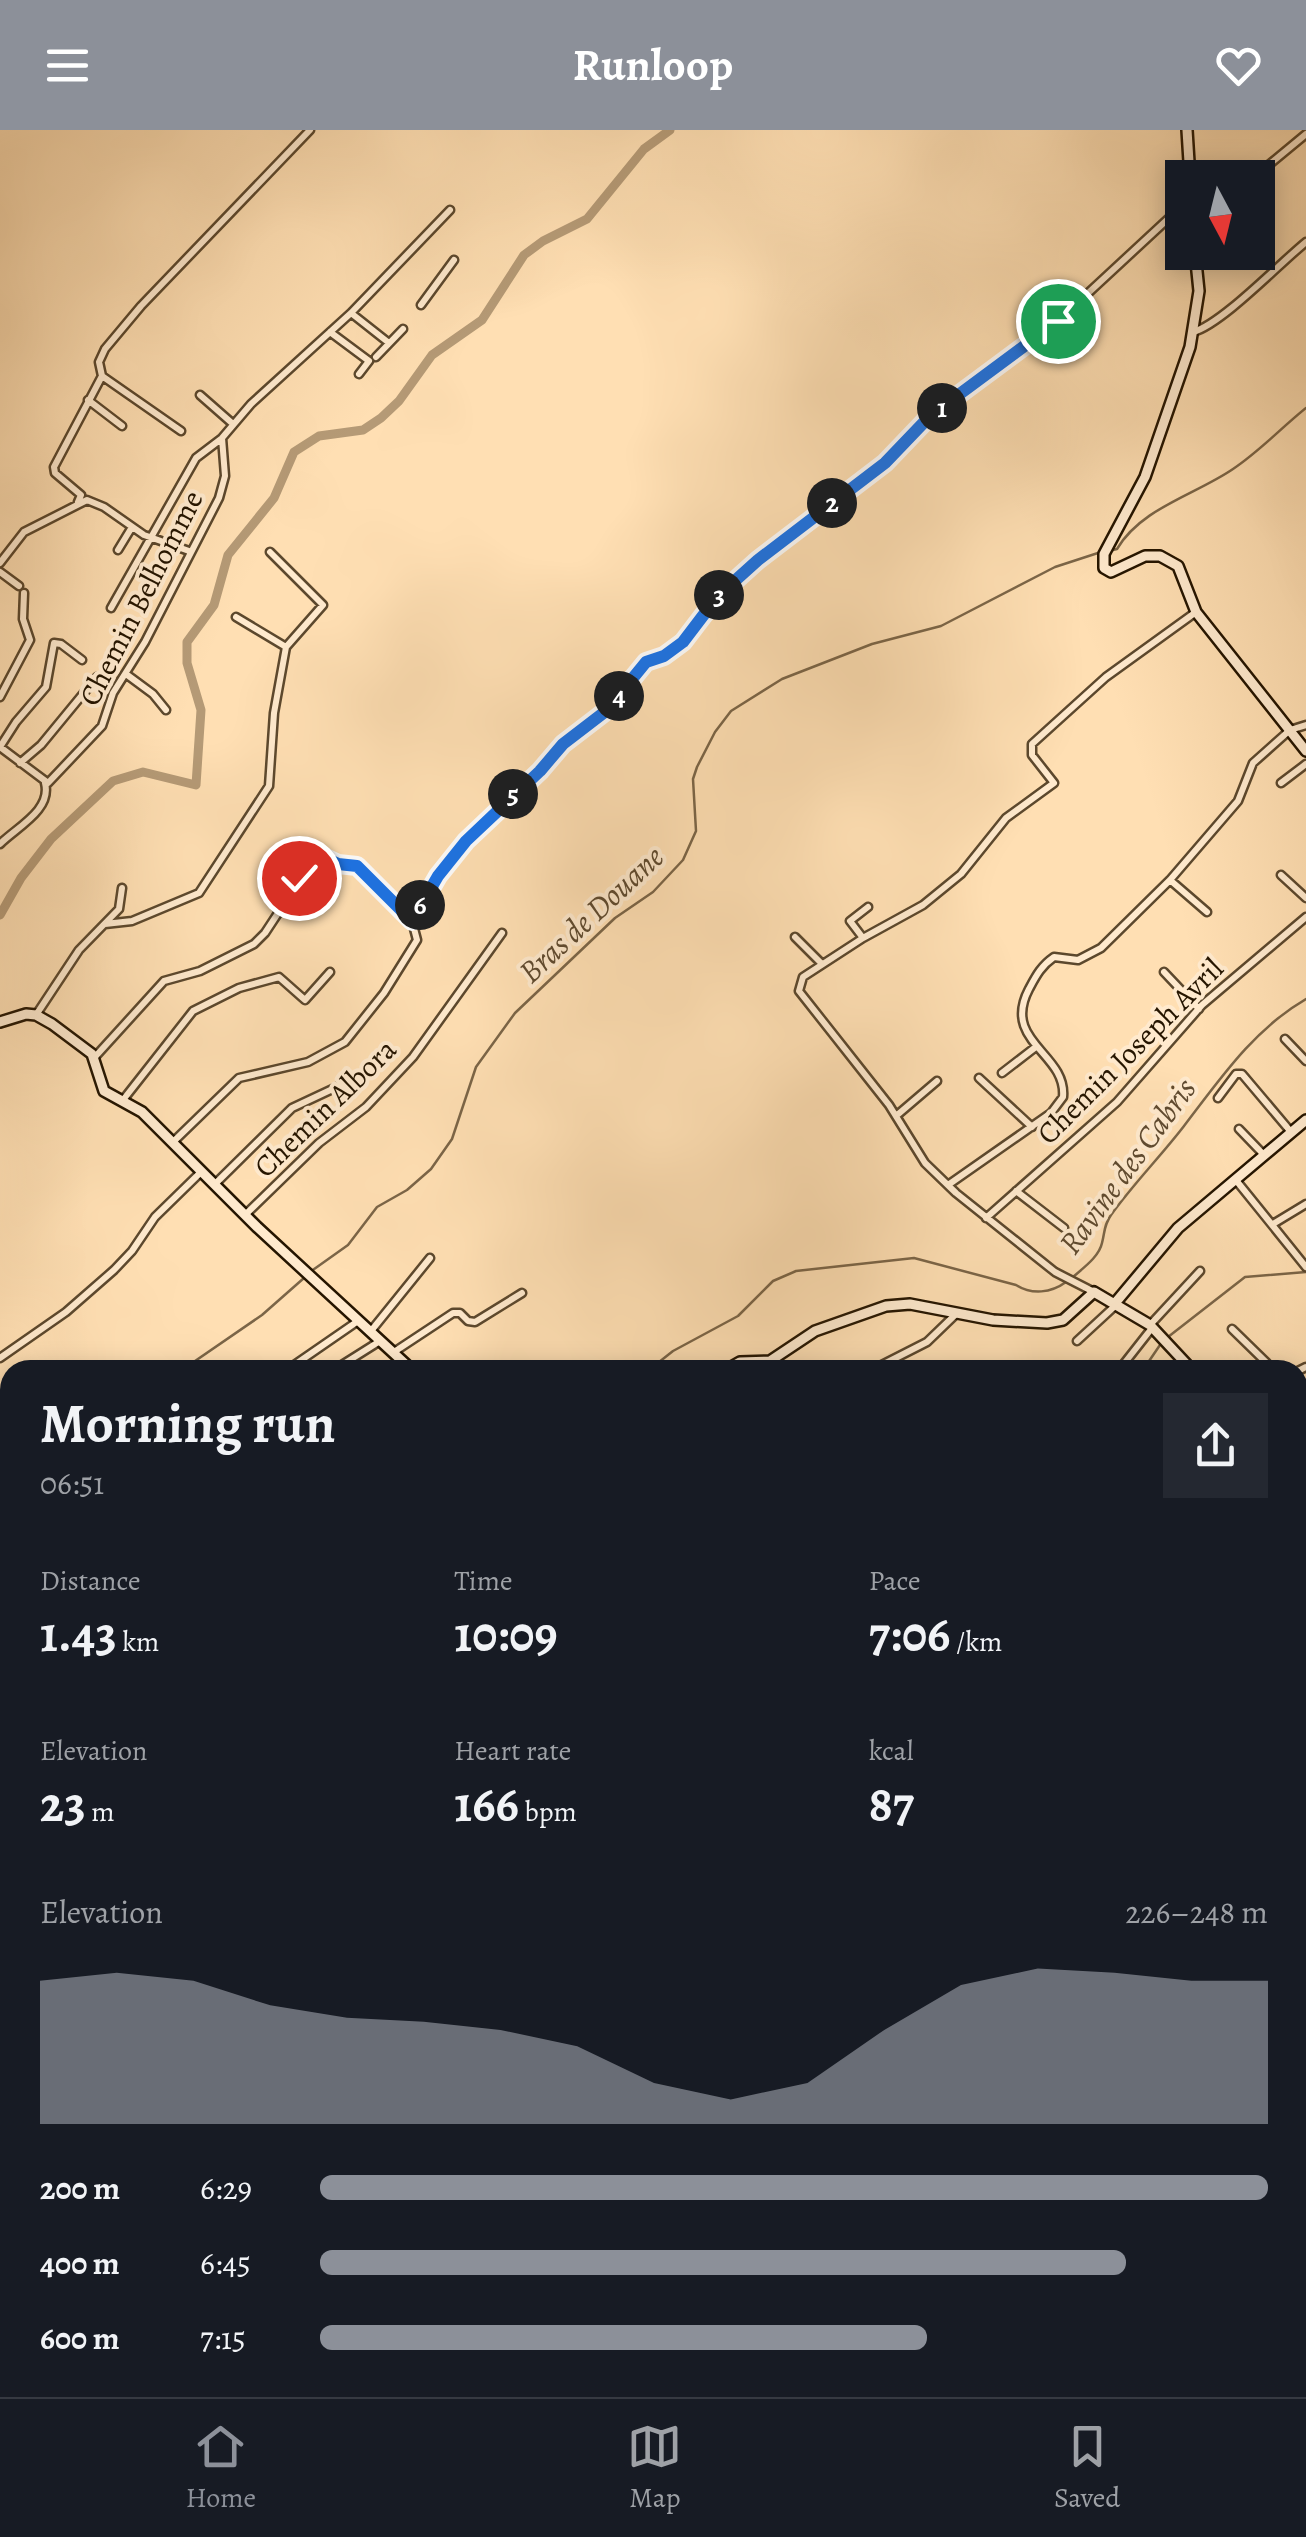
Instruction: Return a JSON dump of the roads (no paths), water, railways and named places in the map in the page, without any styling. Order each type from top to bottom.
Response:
[{"type":"street","points":[[78,502],[77,491],[55,473],[54,467],[102,376],[99,362],[105,349],[141,306],[310,130]]},
{"type":"street","points":[[1187,130],[1189,160]]},
{"type":"street","points":[[1275,160],[1306,134]]},
{"type":"street","points":[[111,608],[196,458],[222,438],[351,313],[450,210]]},
{"type":"street","points":[[412,921],[438,876],[466,841],[563,744],[606,711],[646,662],[664,656],[683,642],[718,596],[758,560],[885,463],[930,416],[1058,321],[1165,222]]},
{"type":"street","points":[[1194,332],[1223,313],[1306,242]]},
{"type":"street","points":[[422,304],[454,260]]},
{"type":"street","points":[[1197,270],[1194,332],[1149,467],[1105,552],[1104,568],[1111,572],[1145,556],[1160,556],[1178,566],[1196,612],[1306,751]]},
{"type":"street","points":[[351,313],[389,344]]},
{"type":"street","points":[[376,357],[403,329]]},
{"type":"street","points":[[330,332],[369,361],[359,374]]},
{"type":"street","points":[[102,376],[181,431]]},
{"type":"street","points":[[200,395],[233,424]]},
{"type":"street","points":[[88,400],[122,426]]},
{"type":"street","name":"Chemin Belhomme","points":[[0,844],[43,805],[48,792],[44,782],[98,731],[113,693],[146,642],[223,488],[222,438]]},
{"type":"street","points":[[0,563],[18,537],[78,502],[97,503],[132,527],[189,551]]},
{"type":"street","points":[[118,550],[132,527]]},
{"type":"street","points":[[106,924],[132,920],[198,893],[266,793],[286,647],[323,604],[270,552]]},
{"type":"street","points":[[0,572],[21,589],[23,618],[30,640],[0,697]]},
{"type":"street","points":[[1182,1360],[1153,1329],[1116,1304],[1068,1280],[986,1218],[925,1163],[858,1062],[805,1003],[799,991],[803,978],[822,964],[923,905],[961,874],[1006,818],[1054,783],[1032,756],[1032,744],[1106,677],[1196,612]]},
{"type":"street","points":[[236,617],[286,647]]},
{"type":"street","points":[[44,782],[0,747],[46,687],[54,643],[82,660]]},
{"type":"street","points":[[126,674],[153,694],[166,710]]},
{"type":"street","points":[[20,763],[41,745],[97,677]]},
{"type":"street","points":[[948,1185],[1051,1113],[1064,1091],[1060,1077],[1023,1028],[1022,1002],[1041,967],[1054,958],[1078,960],[1101,948],[1170,880],[1238,801],[1253,764],[1290,730],[1306,725]]},
{"type":"street","points":[[1281,783],[1306,764]]},
{"type":"street","points":[[94,1058],[164,981],[184,977],[254,944],[266,933],[299,878],[319,855],[338,864],[357,866],[412,921],[417,940],[384,993],[345,1042],[308,1062],[239,1078],[172,1143]]},
{"type":"street","points":[[1281,875],[1306,898]]},
{"type":"street","points":[[1170,880],[1207,912]]},
{"type":"street","points":[[36,1015],[79,950],[119,909],[122,888]]},
{"type":"street","points":[[863,938],[846,922],[868,907]]},
{"type":"street","name":"Chemin Joseph Avril","points":[[986,1218],[1117,1102],[1199,1009],[1306,916]]},
{"type":"street","name":"Chemin Albora","points":[[245,1216],[320,1143],[366,1107],[413,1057],[502,932]]},
{"type":"street","points":[[795,938],[822,964]]},
{"type":"street","points":[[123,1100],[193,1011],[239,988],[279,977],[306,1000],[330,972]]},
{"type":"street","points":[[1164,972],[1199,1009]]},
{"type":"street","points":[[0,1022],[36,1015],[85,1048],[94,1058],[104,1091],[142,1112],[245,1216],[402,1360]]},
{"type":"street","points":[[1285,1039],[1306,1061]]},
{"type":"street","points":[[1002,1074],[1037,1046]]},
{"type":"street","points":[[214,1185],[292,1108],[356,1078],[386,1058]]},
{"type":"street","points":[[1218,1098],[1239,1072],[1291,1132]]},
{"type":"street","points":[[979,1078],[1032,1127]]},
{"type":"street","points":[[896,1116],[937,1081]]},
{"type":"street","points":[[1077,1341],[1116,1304],[1178,1228],[1306,1120]]},
{"type":"street","points":[[1239,1128],[1264,1155]]},
{"type":"street","points":[[0,1358],[66,1312],[114,1270],[132,1252],[155,1217],[201,1172]]},
{"type":"street","points":[[1236,1179],[1306,1267]]},
{"type":"street","points":[[1016,1191],[1064,1228]]},
{"type":"street","points":[[1274,1224],[1306,1204]]},
{"type":"street","points":[[372,1331],[430,1258]]},
{"type":"street","points":[[1127,1360],[1200,1271]]},
{"type":"street","points":[[771,1360],[815,1330],[886,1306],[922,1305],[993,1320],[1058,1322],[1094,1292]]},
{"type":"street","points":[[394,1352],[453,1313],[475,1322],[522,1293]]},
{"type":"street","points":[[891,1360],[926,1342],[956,1314]]},
{"type":"street","points":[[301,1360],[359,1320]]},
{"type":"street","points":[[1232,1329],[1264,1360]]},
{"type":"street","points":[[350,1360],[381,1340]]},
{"type":"waterway","points":[[0,915],[21,878],[51,839],[113,781],[143,772],[196,785],[201,710],[187,663],[187,642],[214,605],[228,555],[274,498],[294,452],[319,436],[363,430],[381,418],[399,401],[432,355],[482,320],[524,255],[587,219],[644,149],[670,130]]},
{"type":"waterway","name":"Bras de Douane","points":[[1109,551],[1117,549],[1127,535],[1154,513],[1243,462],[1306,408]]},
{"type":"waterway","name":"Bras de Douane","points":[[310,1272],[348,1245],[377,1207],[407,1190],[431,1169],[452,1139],[476,1067],[515,1013],[615,918],[653,892],[683,860],[696,831],[693,779],[715,732],[731,711],[782,679],[872,644],[941,626],[1055,567],[1101,552]]},
{"type":"waterway","name":"Ravine des Cabris","points":[[1073,1277],[1098,1253],[1111,1215],[1225,1073],[1270,1025],[1306,999]]},
{"type":"waterway","name":"Ravine des Cabris","points":[[662,1360],[738,1316],[773,1281],[796,1271],[914,1258],[1035,1291],[1066,1282]]},
{"type":"waterway","points":[[1168,1337],[1245,1277],[1306,1272]]},
{"type":"waterway","name":"Bras de Douane","points":[[197,1360],[262,1315],[304,1278]]},
{"type":"waterway","points":[[1150,1360],[1162,1342]]}]
